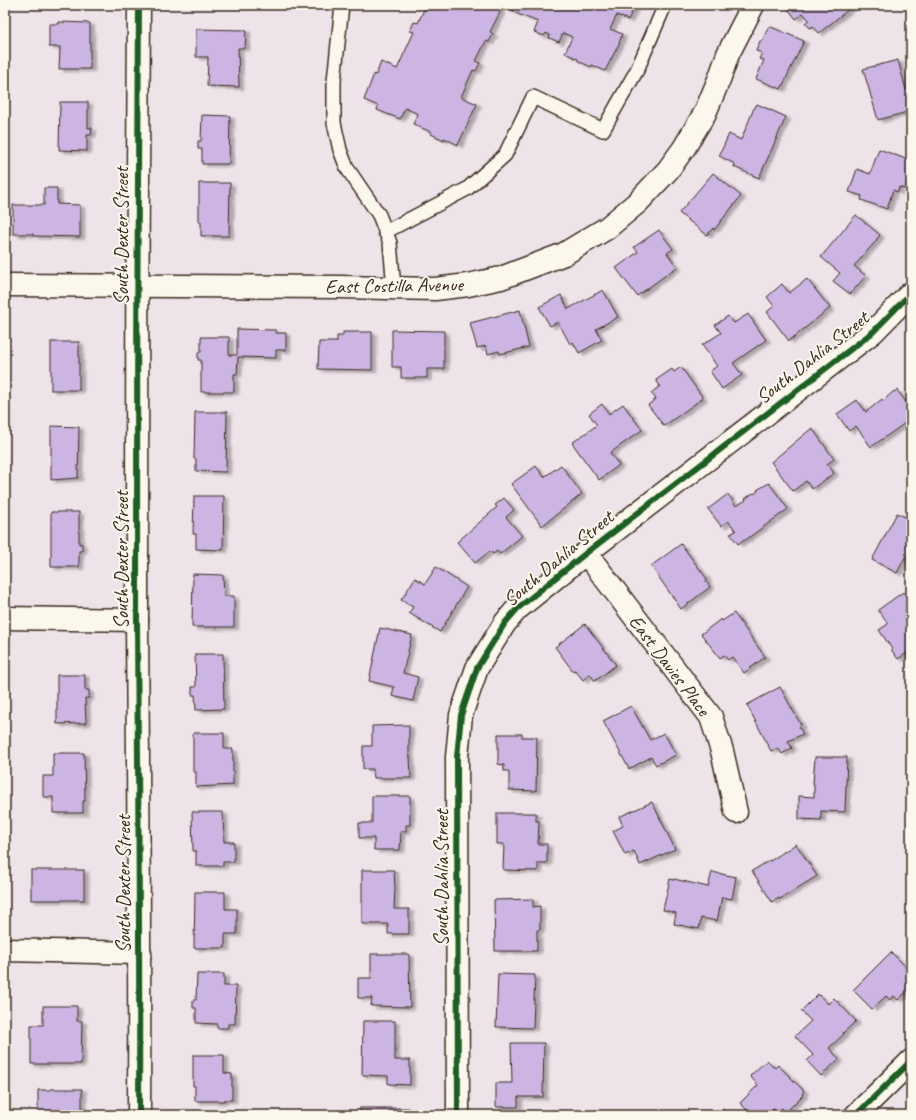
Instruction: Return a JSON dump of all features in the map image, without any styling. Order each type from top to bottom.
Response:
[{"type":"street","name":"South Dexter Street","points":[[139,5],[137,285],[137,620],[140,953],[139,1115]]},
{"type":"street","name":"East Costilla Avenue","points":[[5,285],[137,285],[435,289],[468,285],[501,278],[564,254],[607,228],[638,202],[668,170],[684,148],[705,113],[728,54],[753,5]]},
{"type":"street","name":"South Dahlia Street","points":[[458,1115],[457,757],[461,715],[477,668],[505,623],[517,609],[586,553],[873,332],[911,293]]},
{"type":"street","name":"East Davies Place","points":[[586,553],[710,717],[722,751],[736,812]]},
{"type":"street","points":[[5,618],[137,620]]},
{"type":"street","points":[[5,950],[140,953]]},
{"type":"street","points":[[856,1115],[911,1061]]},
{"type":"lane","points":[[342,5],[334,81],[334,123],[340,150],[347,168],[379,215],[390,243],[394,288]]},
{"type":"lane","points":[[385,232],[467,188],[505,155],[533,97],[603,130],[637,70],[654,27],[665,5]]},
{"type":"building","points":[[426,5],[635,5],[628,20],[617,15],[610,29],[622,34],[619,44],[605,71],[592,65],[591,67],[565,53],[572,37],[563,33],[559,42],[549,38],[550,35],[546,33],[544,36],[534,32],[538,22],[513,12],[514,10],[511,10],[511,6],[499,7],[500,12],[490,32],[493,34],[489,42],[486,41],[476,61],[480,63],[476,71],[473,70],[461,97],[477,104],[458,145],[444,138],[444,140],[431,134],[431,132],[413,124],[418,114],[405,108],[400,119],[377,110],[378,106],[364,100],[374,74],[376,75],[381,62],[397,69],[414,32],[410,31],[414,22],[418,23]]},
{"type":"building","points":[[785,5],[854,5],[819,33],[813,26],[810,28],[805,23],[809,20],[803,13],[796,19]]},
{"type":"building","points":[[59,22],[90,23],[90,69],[59,69],[60,47],[49,47],[49,24],[59,24]]},
{"type":"building","points":[[769,26],[804,41],[781,89],[756,79],[764,60],[759,59],[762,53],[756,51]]},
{"type":"building","points":[[196,29],[246,30],[245,48],[238,48],[239,87],[207,86],[208,57],[196,57]]},
{"type":"building","points":[[898,60],[906,90],[908,89],[911,100],[911,111],[878,120],[863,69]]},
{"type":"building","points":[[60,102],[88,102],[88,128],[92,128],[91,135],[87,135],[87,151],[59,150]]},
{"type":"building","points":[[757,104],[786,117],[759,178],[734,167],[735,164],[719,156],[729,134],[741,140]]},
{"type":"building","points":[[202,115],[230,116],[229,164],[202,164],[202,149],[198,149],[198,141],[201,141]]},
{"type":"building","points":[[879,149],[911,161],[911,171],[905,189],[899,187],[898,192],[893,190],[887,209],[861,200],[862,196],[849,192],[857,169],[870,174]]},
{"type":"building","points":[[713,173],[741,196],[714,230],[713,228],[707,235],[679,213]]},
{"type":"building","points":[[199,183],[230,183],[229,236],[201,236],[201,222],[199,222]]},
{"type":"building","points":[[44,188],[57,188],[57,204],[80,205],[80,237],[13,234],[13,205],[44,205]]},
{"type":"building","points":[[856,215],[880,235],[854,266],[866,276],[850,294],[833,281],[840,273],[821,257]]},
{"type":"building","points":[[659,230],[673,249],[667,253],[677,267],[637,296],[616,268],[638,252],[634,247]]},
{"type":"building","points":[[807,279],[830,308],[789,341],[767,312],[774,306],[767,297],[782,284],[789,293]]},
{"type":"building","points":[[603,290],[618,317],[596,329],[602,340],[579,353],[573,342],[570,344],[558,322],[550,326],[539,307],[561,295],[568,309]]},
{"type":"building","points":[[520,310],[529,347],[500,354],[499,351],[488,354],[486,346],[477,348],[470,323]]},
{"type":"building","points":[[748,314],[766,340],[733,363],[742,375],[722,389],[710,371],[717,366],[702,345],[721,333],[715,325],[728,316],[734,323]]},
{"type":"building","points":[[237,329],[276,330],[276,333],[286,333],[286,350],[276,350],[276,358],[238,357],[237,374],[234,374],[234,392],[201,392],[201,360],[198,360],[198,352],[201,352],[201,337],[229,337],[229,355],[237,355]]},
{"type":"building","points":[[392,330],[444,331],[444,369],[427,369],[427,378],[401,378],[401,367],[392,367]]},
{"type":"building","points":[[343,332],[372,332],[372,370],[318,369],[319,342],[337,342],[337,336],[343,336]]},
{"type":"building","points":[[51,342],[79,342],[79,390],[51,390]]},
{"type":"building","points":[[681,367],[703,398],[664,426],[648,405],[656,399],[651,393],[660,386],[656,380],[672,369],[674,372]]},
{"type":"building","points":[[897,390],[911,409],[911,419],[871,447],[856,426],[849,431],[837,414],[857,400],[866,412],[882,399],[883,401]]},
{"type":"building","points":[[602,404],[609,414],[623,404],[642,430],[610,453],[619,465],[599,480],[572,443],[597,425],[589,414]]},
{"type":"building","points":[[195,412],[227,412],[226,472],[196,471],[196,459],[194,459]]},
{"type":"building","points":[[51,426],[79,427],[78,478],[51,480]]},
{"type":"building","points":[[812,428],[834,459],[827,464],[834,473],[812,489],[806,481],[793,491],[771,462]]},
{"type":"building","points":[[561,465],[582,494],[542,526],[511,484],[536,466],[544,477]]},
{"type":"building","points":[[769,483],[788,509],[738,544],[730,534],[736,531],[730,523],[728,521],[721,526],[708,509],[728,494],[736,506]]},
{"type":"building","points":[[194,496],[224,496],[223,550],[196,549],[196,534],[193,534]]},
{"type":"building","points":[[504,498],[514,510],[506,517],[522,536],[500,554],[497,551],[493,554],[490,551],[475,563],[457,542],[497,507],[495,505]]},
{"type":"building","points":[[51,512],[79,512],[79,544],[82,544],[82,551],[79,551],[79,567],[51,567]]},
{"type":"building","points":[[897,513],[911,520],[911,558],[905,557],[897,573],[872,560]]},
{"type":"building","points":[[681,544],[707,579],[706,581],[710,587],[681,609],[651,566]]},
{"type":"building","points":[[436,567],[467,587],[440,632],[409,613],[413,607],[401,600],[415,578],[425,584]]},
{"type":"building","points":[[193,574],[223,575],[224,596],[234,596],[234,627],[192,627]]},
{"type":"building","points":[[903,592],[911,604],[911,650],[898,659],[879,630],[888,624],[878,610]]},
{"type":"building","points":[[734,613],[765,657],[744,673],[732,657],[728,660],[724,655],[720,658],[701,634],[721,619],[722,621]]},
{"type":"building","points":[[585,624],[616,665],[595,681],[590,674],[583,680],[575,670],[573,671],[555,647]]},
{"type":"building","points":[[380,628],[412,635],[403,673],[418,677],[413,701],[392,696],[394,687],[369,681]]},
{"type":"building","points":[[195,654],[223,654],[224,709],[196,710],[195,695],[192,695],[192,687],[196,687]]},
{"type":"building","points":[[57,675],[85,675],[85,690],[89,690],[89,698],[85,698],[86,723],[57,724]]},
{"type":"building","points":[[780,687],[801,725],[799,727],[803,734],[788,741],[792,748],[782,754],[778,748],[771,751],[747,705]]},
{"type":"building","points":[[631,706],[650,740],[664,733],[676,755],[656,765],[651,757],[629,769],[603,721]]},
{"type":"building","points":[[409,725],[411,778],[374,778],[373,769],[363,769],[363,746],[372,746],[372,726]]},
{"type":"building","points":[[193,733],[224,733],[224,749],[233,749],[233,785],[196,787],[196,772],[193,772]]},
{"type":"building","points":[[498,734],[522,734],[522,737],[537,737],[536,791],[509,790],[509,771],[504,771],[504,765],[498,764]]},
{"type":"building","points":[[53,753],[84,753],[85,801],[83,801],[83,813],[53,813],[53,797],[43,797],[43,776],[53,776]]},
{"type":"building","points":[[815,757],[847,757],[845,812],[821,811],[821,820],[799,819],[799,796],[814,797],[813,784]]},
{"type":"building","points":[[372,796],[410,796],[410,825],[406,825],[406,831],[401,831],[400,850],[374,850],[374,838],[359,838],[359,823],[372,823]]},
{"type":"building","points":[[652,802],[675,849],[640,865],[634,851],[625,855],[613,831],[623,826],[619,817]]},
{"type":"building","points":[[192,812],[223,812],[224,842],[234,842],[234,862],[223,862],[223,866],[196,866],[196,851],[193,851]]},
{"type":"building","points":[[497,813],[536,813],[536,821],[539,821],[538,844],[547,844],[547,863],[538,863],[538,871],[503,870],[504,844],[497,844]]},
{"type":"building","points":[[796,844],[817,876],[780,899],[779,898],[772,902],[752,871]]},
{"type":"building","points":[[31,870],[84,870],[84,900],[31,900]]},
{"type":"building","points":[[362,870],[394,870],[394,909],[409,909],[409,934],[388,934],[388,924],[362,924]]},
{"type":"building","points":[[712,872],[736,877],[732,899],[722,897],[717,921],[701,918],[699,929],[674,924],[676,913],[663,910],[670,879],[708,887]]},
{"type":"building","points":[[195,892],[225,892],[225,909],[237,909],[237,934],[225,934],[225,948],[194,948]]},
{"type":"building","points":[[533,899],[533,907],[540,906],[540,930],[537,930],[537,951],[495,951],[494,900]]},
{"type":"building","points":[[911,930],[911,941],[906,936]]},
{"type":"building","points":[[891,952],[911,972],[911,987],[898,1000],[894,996],[890,1000],[886,996],[872,1009],[853,990]]},
{"type":"building","points":[[371,954],[409,954],[410,1007],[371,1006],[372,998],[358,998],[358,978],[371,978]]},
{"type":"building","points":[[197,974],[224,974],[224,986],[236,986],[235,1024],[228,1024],[228,1028],[217,1028],[217,1024],[196,1023],[196,1008],[193,1008],[193,1000],[196,1000]]},
{"type":"building","points":[[498,974],[535,975],[533,1028],[496,1027]]},
{"type":"building","points":[[818,994],[828,1004],[834,998],[856,1021],[829,1048],[839,1059],[821,1076],[807,1061],[813,1055],[795,1036],[811,1021],[801,1011]]},
{"type":"building","points":[[43,1006],[77,1006],[77,1021],[82,1021],[81,1064],[31,1064],[31,1025],[43,1025]]},
{"type":"building","points":[[363,1021],[395,1021],[395,1060],[410,1060],[410,1085],[388,1084],[388,1076],[362,1075]]},
{"type":"building","points":[[511,1043],[544,1043],[543,1097],[518,1097],[518,1107],[496,1107],[496,1083],[512,1083]]},
{"type":"building","points":[[193,1055],[224,1055],[224,1073],[232,1074],[232,1100],[195,1101],[195,1086],[193,1086]]},
{"type":"building","points":[[767,1060],[775,1068],[778,1065],[804,1091],[802,1094],[803,1095],[786,1112],[782,1108],[777,1113],[773,1109],[767,1115],[752,1115],[740,1103],[758,1085],[750,1076]]},
{"type":"building","points":[[82,1089],[82,1115],[38,1114],[38,1090]]},
{"type":"building","points":[[360,1108],[408,1108],[408,1115],[360,1115]]},
{"type":"building","points":[[723,1109],[728,1115],[717,1115]]},
{"type":"cycle path","points":[[139,5],[137,619],[139,1115]]},
{"type":"cycle path","points":[[458,1115],[457,757],[461,715],[477,668],[505,623],[517,609],[586,553],[873,332],[911,293]]},
{"type":"cycle path","points":[[856,1115],[911,1061]]}]
